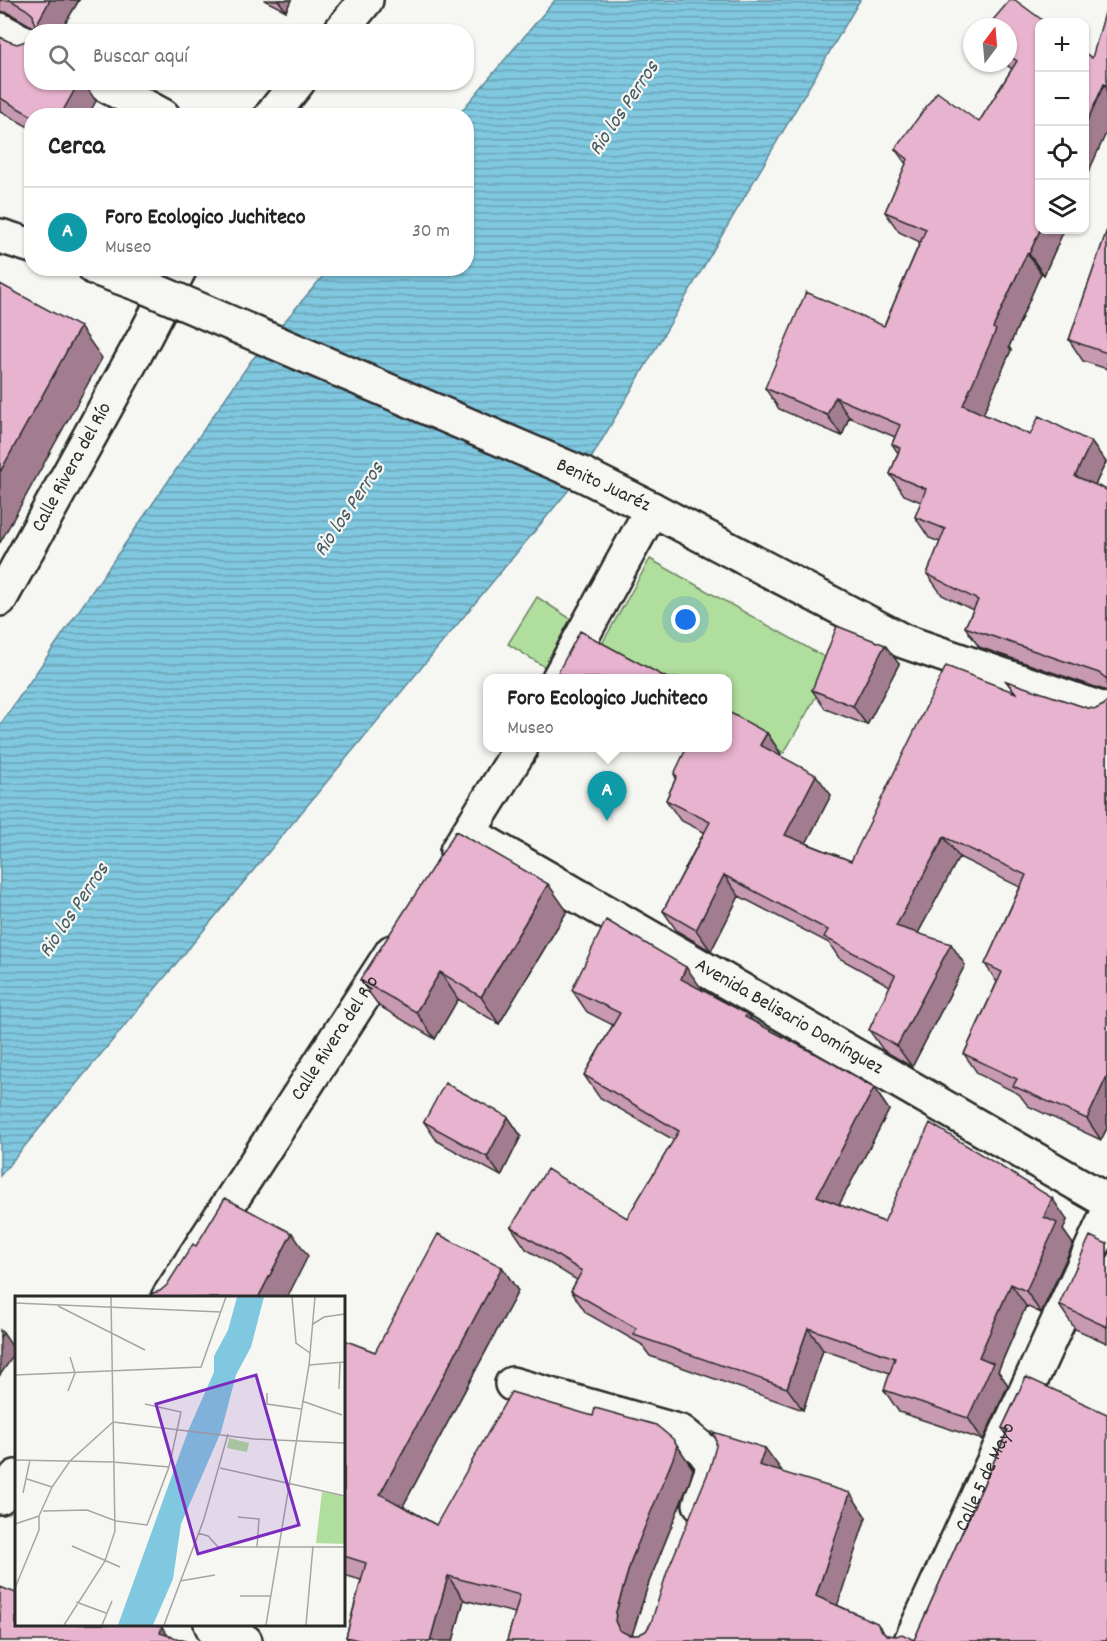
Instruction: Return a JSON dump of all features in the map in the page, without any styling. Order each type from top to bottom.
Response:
[{"type":"street","points":[[346,24],[366,0]]},
{"type":"street","points":[[0,30],[24,43]]},
{"type":"street","points":[[115,90],[147,108]]},
{"type":"street","points":[[277,108],[292,90]]},
{"type":"street","points":[[0,236],[24,244]]},
{"type":"street","name":"Benito Juaréz","points":[[118,276],[144,285],[582,474],[903,641],[1107,711]]},
{"type":"street","points":[[0,599],[176,276]]},
{"type":"street","points":[[562,674],[652,509]]},
{"type":"street","points":[[443,872],[518,752]]},
{"type":"street","name":"Avenida Belisario Domínguez","points":[[469,833],[1107,1201]]},
{"type":"street","name":"Calle Rivera del Río","points":[[169,1296],[405,932]]},
{"type":"street","name":"Calle 5 de Mayo","points":[[911,1641],[1107,1215]]},
{"type":"street","points":[[512,1384],[681,1432],[703,1450],[714,1465],[691,1527]]},
{"type":"street","points":[[0,1497],[15,1478]]},
{"type":"street","points":[[212,1626],[215,1632],[245,1641]]},
{"type":"green space","points":[[650,559],[835,663],[784,753],[732,724],[732,674],[644,674],[599,649]]},
{"type":"green space","points":[[537,597],[577,623],[548,669],[508,644]]},
{"type":"water","name":"Rio los Perros","points":[[555,0],[860,0],[582,474],[0,1176],[0,725],[251,361],[323,276],[474,276],[474,108],[464,108]]},
{"type":"building","points":[[10,0],[50,0],[37,24],[34,24],[33,15]]},
{"type":"building","points":[[1010,0],[1015,0],[1040,18],[1035,18],[1035,234],[1038,234],[1029,254],[1027,253],[993,328],[996,330],[963,405],[1030,435],[1039,416],[1091,442],[1075,476],[1107,490],[1107,679],[1099,673],[965,627],[978,600],[927,574],[945,529],[915,517],[926,489],[890,474],[900,448],[892,444],[900,425],[835,397],[827,415],[765,388],[806,292],[884,326],[926,229],[885,212],[908,159],[895,149],[937,92],[979,122],[1010,72],[1017,72],[1017,18],[995,18]]},
{"type":"building","points":[[1107,6],[1107,85],[1104,84],[1089,117],[1089,56],[1092,58]]},
{"type":"building","points":[[0,37],[17,44],[24,42],[24,90],[75,90],[64,108],[24,108],[24,112],[0,98]]},
{"type":"building","points":[[1107,230],[1107,353],[1069,340]]},
{"type":"building","points":[[0,284],[80,327],[0,472]]},
{"type":"building","points":[[837,626],[885,645],[853,706],[812,690]]},
{"type":"building","points":[[580,631],[660,674],[557,674]]},
{"type":"building","points":[[946,666],[1016,693],[1006,681],[1087,708],[1096,709],[1107,701],[1107,1076],[1087,1119],[1013,1086],[1017,1079],[964,1054],[1002,972],[985,964],[1026,875],[944,837],[896,926],[951,944],[897,1046],[869,1030],[895,975],[824,937],[828,930],[724,875],[696,930],[663,911],[710,822],[666,800],[677,776],[674,774],[685,752],[732,752],[732,714],[767,733],[760,745],[816,775],[785,835],[851,861]]},
{"type":"building","points":[[456,831],[548,884],[481,997],[440,972],[416,1012],[360,980]]},
{"type":"building","points":[[606,920],[686,967],[681,979],[747,1014],[745,1017],[829,1061],[874,1088],[817,1196],[884,1222],[930,1123],[1052,1198],[1044,1217],[1057,1223],[1026,1291],[1011,1284],[979,1357],[993,1363],[968,1418],[884,1390],[895,1358],[808,1328],[787,1388],[634,1335],[636,1328],[571,1291],[582,1271],[511,1227],[547,1169],[627,1218],[679,1131],[584,1075],[620,1013],[572,990]]},
{"type":"building","points":[[445,1083],[508,1117],[487,1157],[424,1122]]},
{"type":"building","points":[[225,1198],[292,1233],[259,1296],[151,1296],[167,1285],[193,1244],[196,1246]]},
{"type":"building","points":[[438,1234],[502,1267],[380,1494],[436,1525],[511,1392],[593,1416],[595,1408],[656,1425],[673,1439],[677,1445],[674,1456],[632,1558],[616,1612],[615,1621],[619,1630],[629,1635],[638,1635],[646,1631],[651,1623],[667,1572],[710,1468],[716,1446],[713,1432],[765,1448],[759,1465],[850,1493],[816,1596],[877,1623],[887,1635],[902,1634],[914,1640],[1008,1430],[1002,1428],[1026,1377],[1107,1414],[1107,1641],[507,1641],[520,1595],[448,1576],[430,1641],[362,1641],[346,1637],[366,1563],[345,1556],[345,1340],[375,1352]]},
{"type":"building","points":[[1090,1236],[1107,1244],[1107,1327],[1059,1305]]},
{"type":"building","points":[[0,1587],[15,1593],[15,1626],[159,1626],[162,1627],[160,1633],[186,1641],[0,1641]]},
{"type":"place","name":"Foro Ecologico Juchiteco","points":[[607,821]]}]
